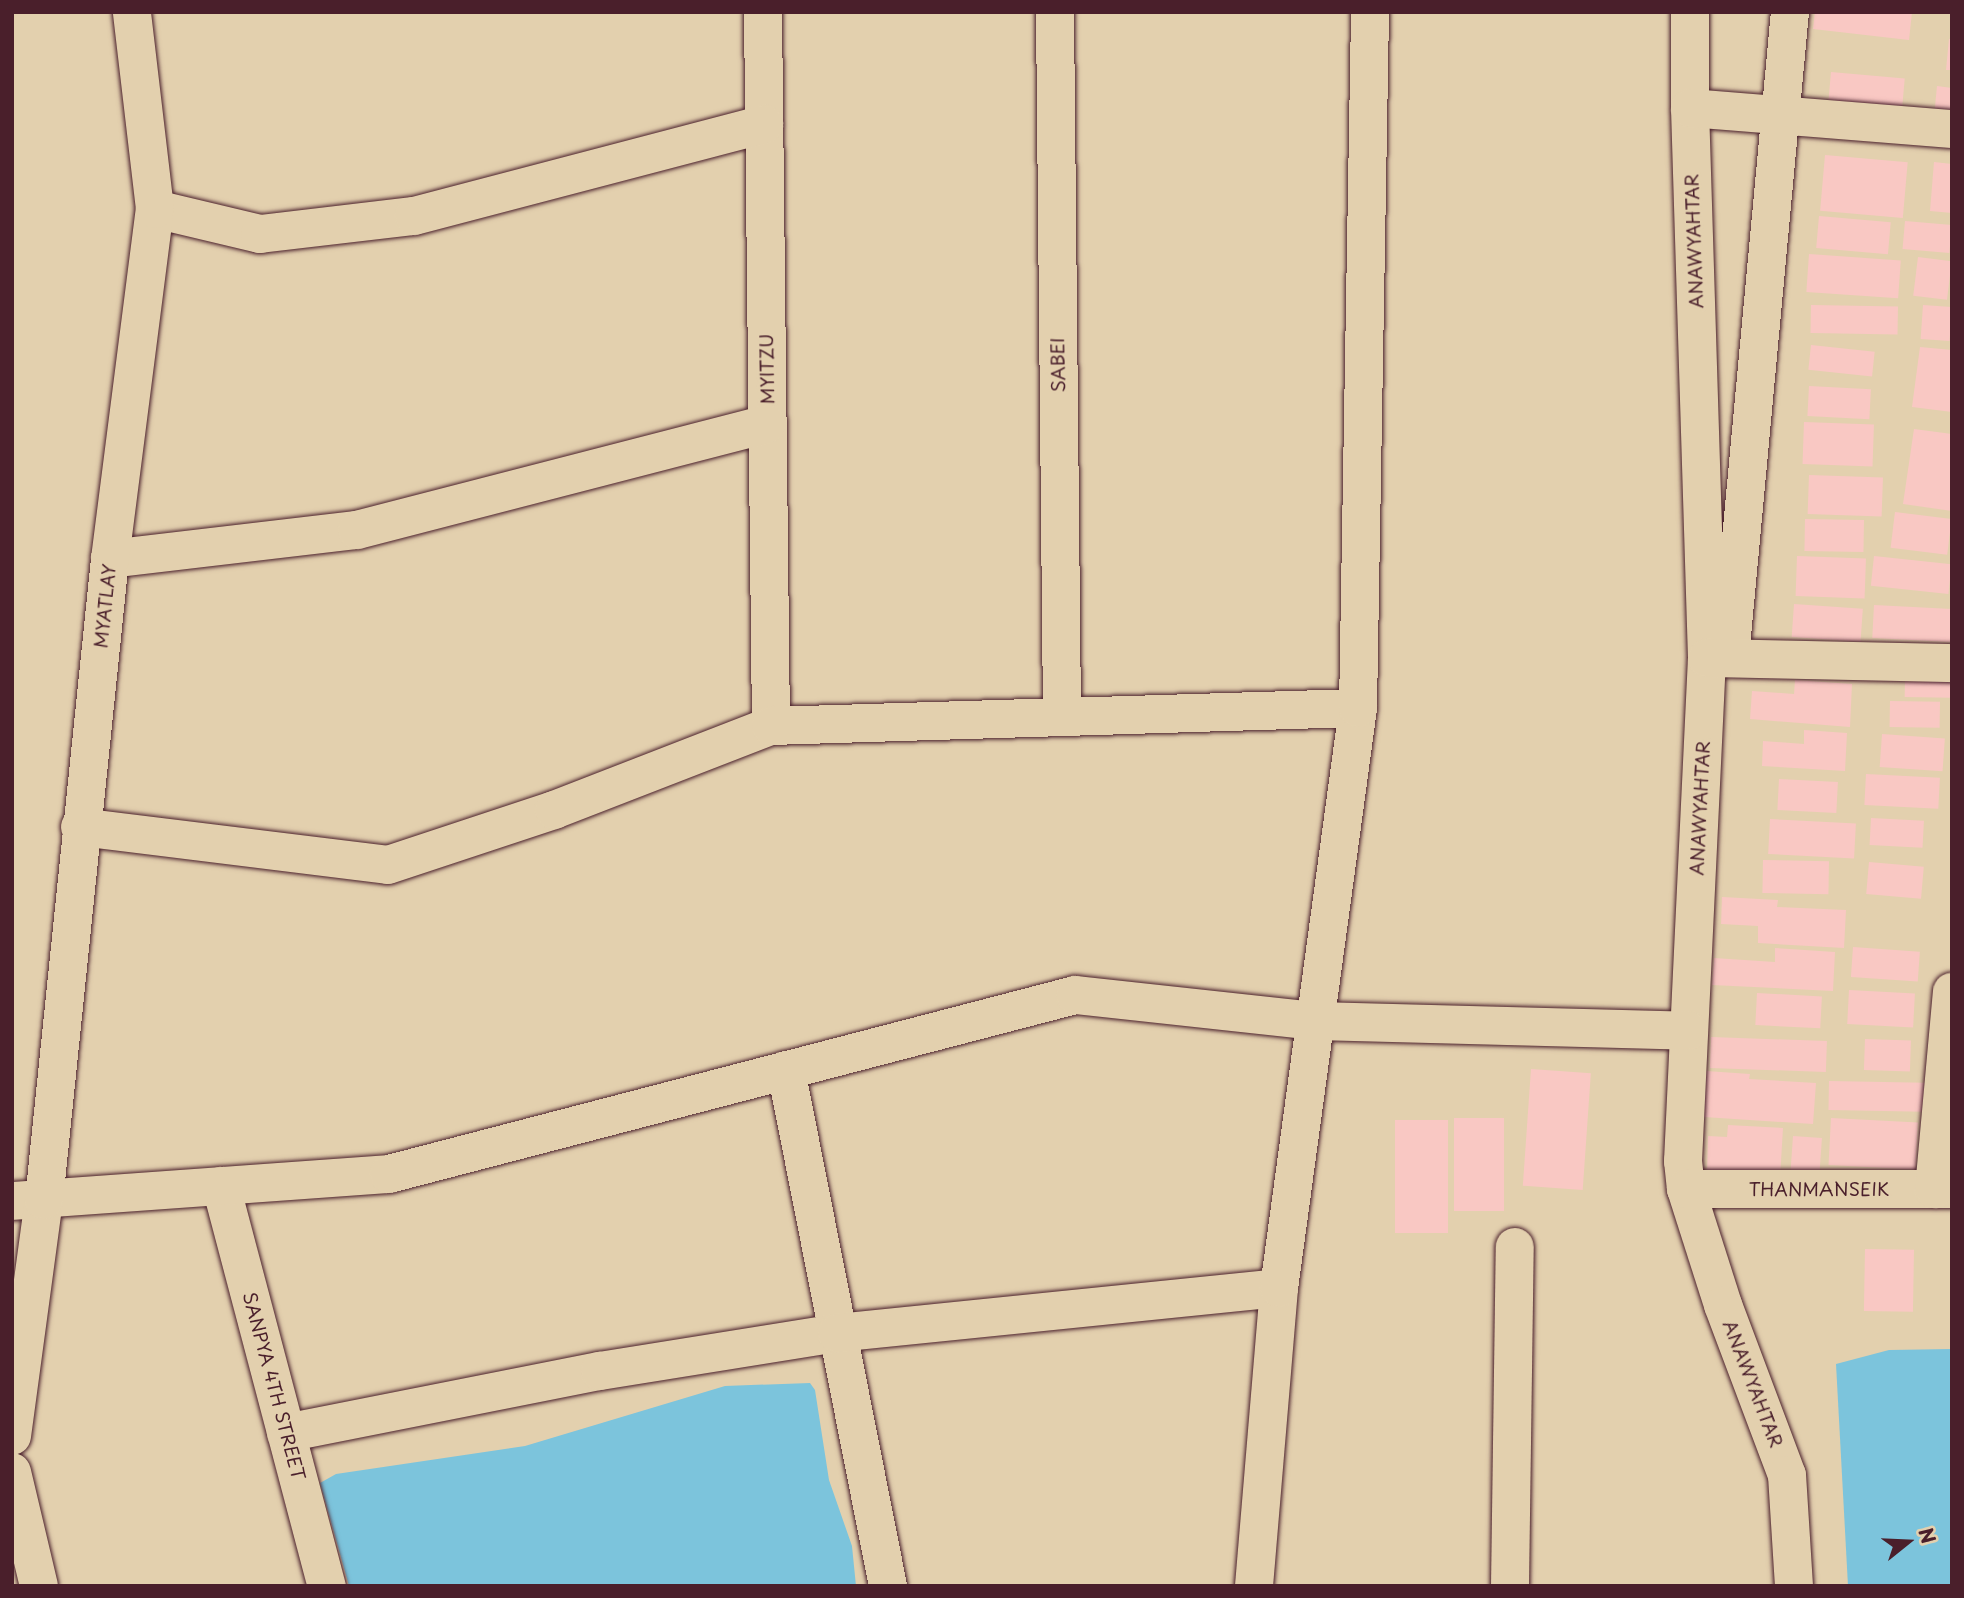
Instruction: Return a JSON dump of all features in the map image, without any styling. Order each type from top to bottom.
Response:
[{"type":"street","name":"MYATLAY","points":[[12,1436],[28,1201],[80,827],[110,559],[155,209],[132,12]]},
{"type":"street","name":"MYITZU","points":[[763,12],[771,726]]},
{"type":"street","name":"SABEI","points":[[1055,12],[1062,718]]},
{"type":"street","points":[[1254,1586],[1279,1287],[1358,708],[1370,12]]},
{"type":"street","name":"ANAWYAHTAR","points":[[1690,12],[1690,108],[1719,657],[1689,1031],[1683,1161],[1686,1189],[1723,1305],[1787,1475],[1794,1586]]},
{"type":"street","points":[[1790,12],[1719,657],[1952,663]]},
{"type":"street","points":[[1690,108],[1952,129]]},
{"type":"street","points":[[155,209],[260,234],[414,216],[764,124]]},
{"type":"street","points":[[110,559],[356,530],[768,424]]},
{"type":"street","points":[[80,827],[388,864],[554,810],[771,726],[1358,708]]},
{"type":"street","points":[[1943,1189],[1952,992]]},
{"type":"street","points":[[28,1201],[389,1174],[1075,995],[1316,1021],[1689,1031]]},
{"type":"street","points":[[786,1070],[888,1586]]},
{"type":"street","name":"SANPYA 4TH STREET","points":[[221,1186],[327,1586]]},
{"type":"street","name":"THANMANSEIK","points":[[1686,1189],[1943,1189]]},
{"type":"street","points":[[1510,1586],[1515,1247]]},
{"type":"street","points":[[286,1433],[600,1371],[837,1333],[1279,1287]]},
{"type":"street","points":[[12,1472],[39,1586]]},
{"type":"water","points":[[1952,1349],[1952,1586],[1848,1586],[1836,1364],[1889,1350]]},
{"type":"water","points":[[810,1383],[815,1390],[829,1480],[852,1546],[856,1586],[349,1586],[320,1483],[336,1474],[525,1446],[725,1386]]},
{"type":"building","points":[[1815,12],[1912,12],[1909,40],[1813,29]]},
{"type":"building","points":[[1949,39],[1952,39],[1952,70],[1946,70]]},
{"type":"building","points":[[1831,72],[1905,78],[1902,111],[1828,105]]},
{"type":"building","points":[[1937,86],[1952,88],[1952,120],[1934,117]]},
{"type":"building","points":[[1825,155],[1908,162],[1903,218],[1820,211]]},
{"type":"building","points":[[1934,162],[1952,164],[1952,213],[1930,211]]},
{"type":"building","points":[[1819,216],[1891,222],[1888,254],[1816,248]]},
{"type":"building","points":[[1905,221],[1952,225],[1949,253],[1903,249]]},
{"type":"building","points":[[1809,254],[1901,260],[1898,298],[1806,292]]},
{"type":"building","points":[[1918,257],[1952,261],[1947,300],[1913,296]]},
{"type":"building","points":[[1811,305],[1898,307],[1897,335],[1811,333]]},
{"type":"building","points":[[1923,305],[1952,307],[1950,341],[1921,339]]},
{"type":"building","points":[[1811,345],[1875,352],[1872,377],[1808,370]]},
{"type":"building","points":[[1920,347],[1952,350],[1952,412],[1912,407]]},
{"type":"building","points":[[1809,386],[1871,389],[1869,419],[1807,416]]},
{"type":"building","points":[[1804,422],[1874,424],[1872,466],[1803,464]]},
{"type":"building","points":[[1914,429],[1952,434],[1952,511],[1903,504]]},
{"type":"building","points":[[1809,475],[1883,478],[1882,517],[1808,514]]},
{"type":"building","points":[[1895,512],[1952,519],[1947,555],[1891,548]]},
{"type":"building","points":[[1805,519],[1864,520],[1863,552],[1804,551]]},
{"type":"building","points":[[1797,556],[1866,558],[1865,598],[1796,596]]},
{"type":"building","points":[[1874,556],[1952,564],[1948,594],[1871,586]]},
{"type":"building","points":[[1794,604],[1863,609],[1861,642],[1792,637]]},
{"type":"building","points":[[1874,605],[1952,609],[1950,642],[1872,638]]},
{"type":"building","points":[[1905,679],[1952,680],[1952,698],[1905,697]]},
{"type":"building","points":[[1795,680],[1852,684],[1850,727],[1750,719],[1752,691],[1794,694]]},
{"type":"building","points":[[1890,701],[1940,702],[1940,728],[1890,727]]},
{"type":"building","points":[[1804,730],[1847,733],[1845,771],[1762,766],[1763,741],[1804,744]]},
{"type":"building","points":[[1882,734],[1945,738],[1943,771],[1880,767]]},
{"type":"building","points":[[1866,774],[1940,778],[1938,809],[1864,805]]},
{"type":"building","points":[[1779,779],[1838,782],[1836,813],[1777,810]]},
{"type":"building","points":[[1871,818],[1924,821],[1923,848],[1870,845]]},
{"type":"building","points":[[1770,819],[1856,824],[1854,858],[1768,854]]},
{"type":"building","points":[[1763,860],[1829,861],[1828,894],[1762,893]]},
{"type":"building","points":[[1869,862],[1924,867],[1921,899],[1866,894]]},
{"type":"building","points":[[1722,897],[1778,900],[1777,907],[1846,910],[1844,948],[1758,943],[1758,926],[1721,924]]},
{"type":"building","points":[[1853,947],[1920,952],[1918,982],[1851,977]]},
{"type":"building","points":[[1775,948],[1835,952],[1833,991],[1712,985],[1714,958],[1775,962]]},
{"type":"building","points":[[1849,990],[1915,993],[1913,1027],[1847,1024]]},
{"type":"building","points":[[1757,993],[1822,996],[1820,1028],[1755,1025]]},
{"type":"building","points":[[1711,1037],[1827,1041],[1826,1072],[1710,1068]]},
{"type":"building","points":[[1865,1039],[1911,1041],[1910,1072],[1864,1070]]},
{"type":"building","points":[[1531,1069],[1591,1073],[1583,1190],[1523,1186]]},
{"type":"building","points":[[1706,1071],[1750,1074],[1749,1079],[1816,1083],[1813,1124],[1704,1117]]},
{"type":"building","points":[[1829,1081],[1925,1083],[1924,1112],[1828,1110]]},
{"type":"building","points":[[1454,1118],[1504,1118],[1504,1211],[1454,1211]]},
{"type":"building","points":[[1831,1118],[1918,1123],[1915,1169],[1829,1165]]},
{"type":"building","points":[[1395,1120],[1448,1120],[1448,1233],[1395,1233]]},
{"type":"building","points":[[1728,1125],[1783,1128],[1780,1178],[1707,1173],[1708,1136],[1727,1137]]},
{"type":"building","points":[[1793,1136],[1822,1138],[1820,1172],[1791,1170]]},
{"type":"building","points":[[1865,1249],[1914,1250],[1913,1312],[1864,1311]]}]
